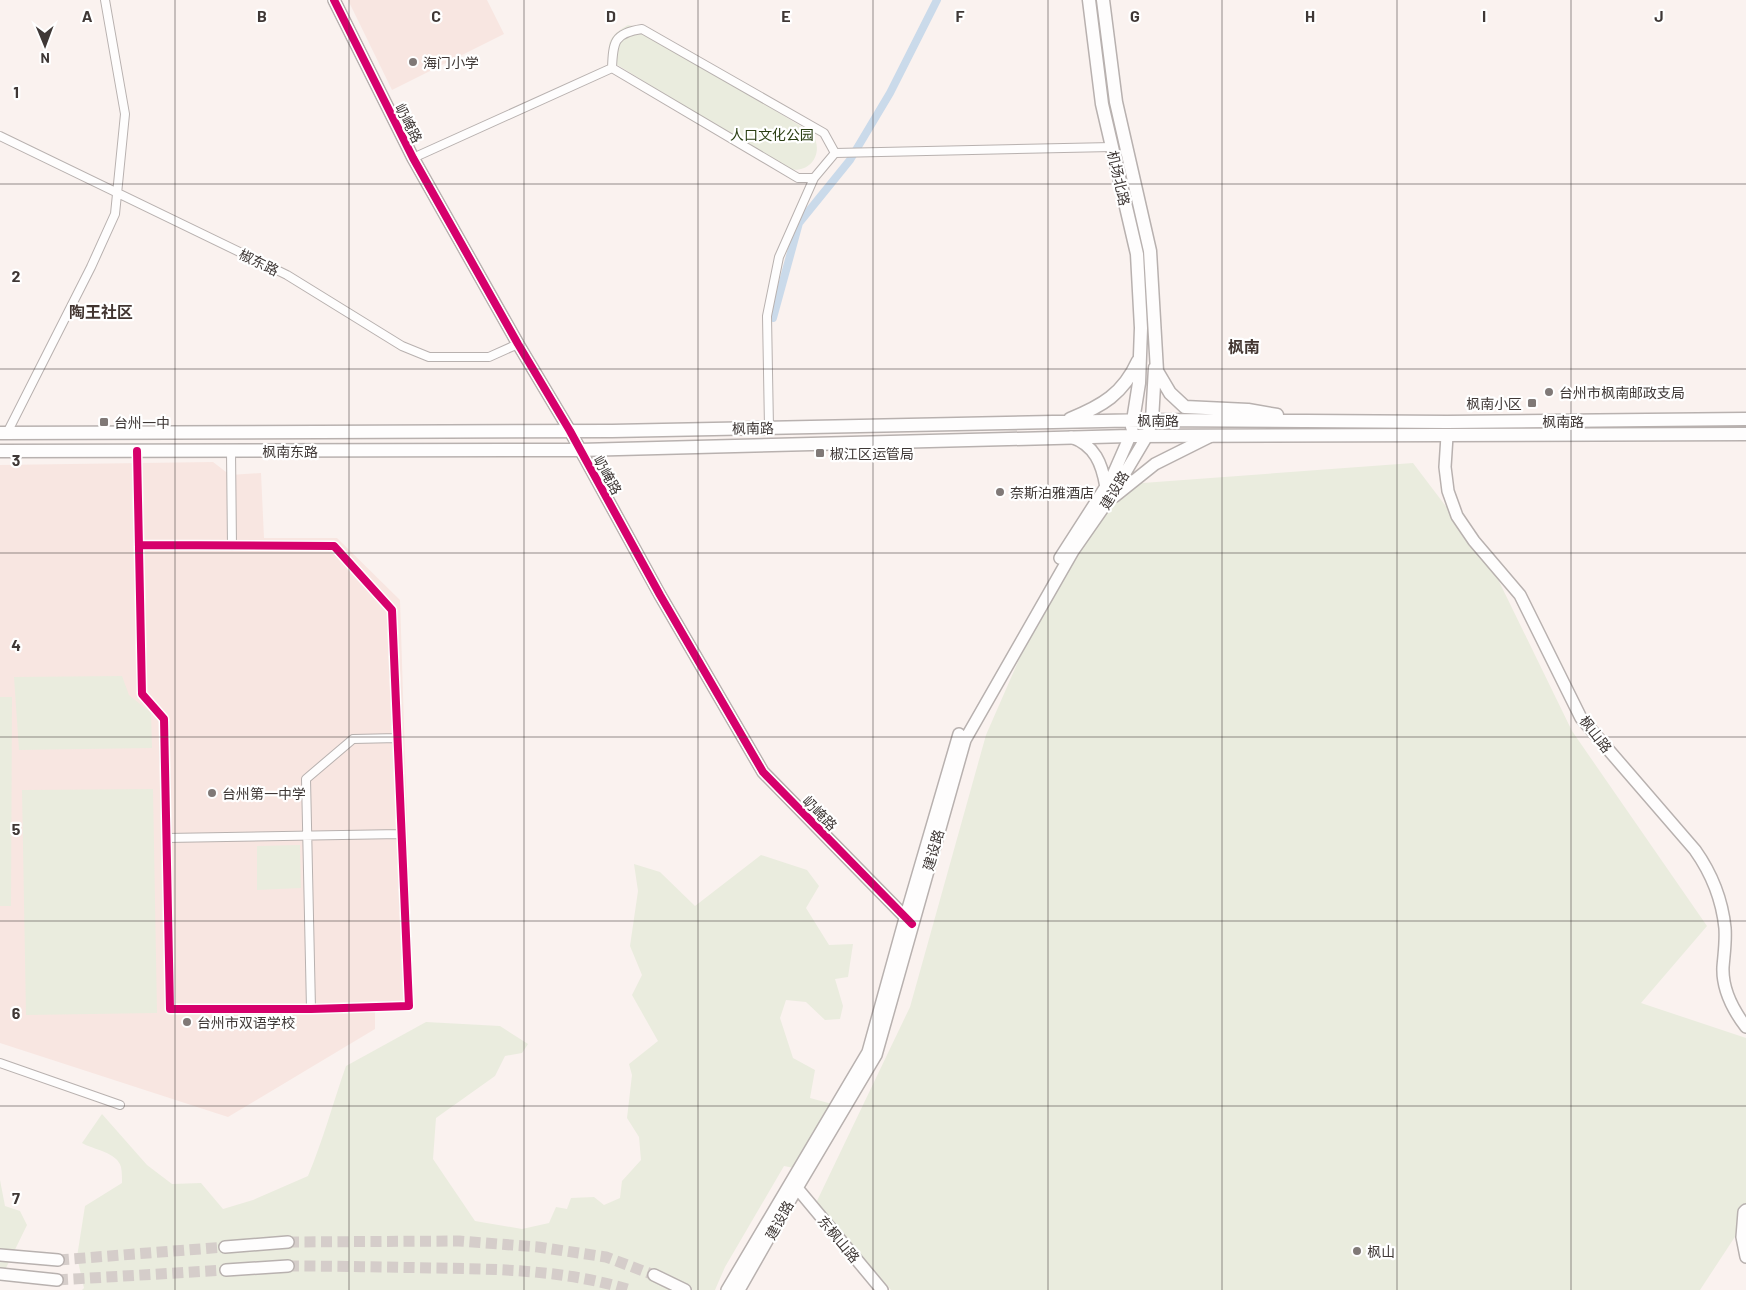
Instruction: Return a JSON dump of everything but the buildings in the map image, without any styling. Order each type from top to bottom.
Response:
[{"type":"main road","name":"屷崦路","points":[[334,0],[413,158],[518,344],[570,431],[660,595],[763,772],[909,921]]},
{"type":"main road","name":"机场北路","points":[[1089,0],[1102,104],[1137,254],[1141,328],[1140,357],[1134,420],[1130,436]]},
{"type":"main road","name":"机场北路","points":[[1103,0],[1116,102],[1150,251],[1156,351]]},
{"type":"main road","name":"建设路","points":[[727,1290],[868,1052],[964,740],[1073,551],[1108,502],[1147,436],[1152,420],[1156,351]]},
{"type":"main road","points":[[1156,351],[1157,371],[1161,380],[1170,393],[1185,408],[1248,410],[1271,413],[1293,421]]},
{"type":"main road","points":[[1062,422],[1094,409],[1110,399],[1126,382],[1140,357]]},
{"type":"main road","name":"枫南路","points":[[4,433],[570,431],[1134,420],[1746,419]]},
{"type":"main road","name":"枫南路","points":[[580,450],[1130,436],[1746,434]]},
{"type":"main road","name":"建设路","points":[[739,1290],[876,1055],[958,736],[1068,544],[1112,477],[1130,436]]},
{"type":"main road","points":[[1108,502],[1155,464],[1212,436]]},
{"type":"main road","name":"枫山路","points":[[1447,436],[1445,468],[1448,491],[1457,516],[1474,540],[1520,595],[1581,718],[1695,850],[1706,866],[1717,890],[1722,908],[1726,950],[1723,968],[1726,992],[1737,1015],[1746,1027]]},
{"type":"main road","points":[[1071,438],[1091,448],[1101,464],[1106,487]]},
{"type":"main road","name":"枫南东路","points":[[0,451],[580,450]]},
{"type":"main road","name":"东枫山路","points":[[797,1188],[882,1290]]},
{"type":"main road","points":[[1746,1210],[1744,1212],[1742,1237],[1746,1257]]},
{"type":"main road","points":[[225,1247],[288,1242]]},
{"type":"main road","points":[[0,1255],[58,1260]]},
{"type":"main road","points":[[226,1270],[288,1266]]},
{"type":"main road","points":[[0,1274],[57,1280]]},
{"type":"main road","points":[[654,1276],[685,1290]]},
{"type":"street","points":[[4,433],[95,258],[115,214],[125,114],[105,0]]},
{"type":"street","points":[[612,68],[612,50],[617,38],[626,32],[642,29],[824,133],[835,153]]},
{"type":"street","points":[[413,158],[612,68]]},
{"type":"street","points":[[612,68],[798,178],[814,178]]},
{"type":"street","name":"椒东路","points":[[0,136],[288,276],[402,346],[429,357],[489,357],[518,344]]},
{"type":"street","points":[[769,428],[767,316],[779,257],[814,178],[835,153],[1112,147]]},
{"type":"street","points":[[137,451],[142,694],[164,719],[170,1009],[311,1009],[409,1006],[392,610],[334,546],[139,546]]},
{"type":"street","points":[[230,451],[232,546]]},
{"type":"street","points":[[311,1009],[306,780],[353,739],[398,738]]},
{"type":"street","points":[[167,838],[401,834]]},
{"type":"street","points":[[0,1063],[120,1105]]},
{"type":"shaded area","name":"海门小学","points":[[348,0],[487,0],[504,34],[392,90]]},
{"type":"shaded area","name":"台州第一中学","points":[[213,462],[230,475],[261,473],[264,538],[337,538],[400,600],[413,1008],[375,1009],[375,1029],[228,1117],[0,1043],[0,465]]},
{"type":"green space","name":"人口文化公园","points":[[628,25],[638,27],[812,133],[817,149],[816,156],[812,162],[807,167],[800,169],[792,170],[783,167],[616,64],[609,52],[610,42],[617,33]]},
{"type":"green space","points":[[1413,463],[1492,567],[1572,731],[1707,926],[1641,1003],[1746,1038],[1746,1220],[1700,1290],[891,1290],[816,1203],[910,1007],[986,735],[1055,577],[1129,484]]},
{"type":"green space","points":[[122,676],[129,695],[151,713],[152,748],[19,750],[14,677]]},
{"type":"green space","points":[[0,697],[12,697],[11,906],[0,906]]},
{"type":"green space","points":[[153,789],[157,1013],[26,1015],[22,790]]},
{"type":"green space","points":[[300,845],[301,888],[257,890],[257,846]]},
{"type":"green space","points":[[761,855],[807,870],[819,886],[806,908],[829,945],[853,944],[848,977],[835,979],[843,1006],[840,1019],[825,1020],[806,1002],[786,1000],[780,1018],[793,1058],[815,1070],[810,1098],[832,1104],[794,1168],[784,1166],[725,1267],[715,1290],[82,1290],[84,1288],[77,1257],[85,1206],[122,1183],[121,1167],[115,1158],[82,1143],[102,1114],[147,1165],[172,1184],[201,1183],[223,1209],[253,1200],[308,1176],[346,1066],[426,1022],[500,1026],[528,1044],[522,1053],[505,1056],[495,1076],[436,1118],[433,1159],[475,1221],[522,1229],[549,1223],[556,1207],[567,1209],[571,1198],[594,1197],[604,1205],[620,1198],[622,1181],[641,1160],[639,1137],[627,1118],[632,1075],[629,1064],[658,1041],[632,995],[642,975],[630,946],[638,891],[634,864],[660,872],[695,906]]},
{"type":"green space","points":[[0,1180],[5,1206],[20,1211],[27,1225],[6,1268],[0,1275]]},
{"type":"waterway","points":[[773,318],[799,223],[850,160],[890,93],[937,0]]},
{"type":"tunnel","points":[[288,1242],[459,1241],[538,1247],[606,1257],[654,1275]]},
{"type":"tunnel","points":[[58,1260],[225,1247]]},
{"type":"tunnel","points":[[288,1266],[508,1270],[582,1278],[630,1290]]},
{"type":"tunnel","points":[[57,1280],[226,1270]]},
{"type":"cycle path","points":[[334,0],[413,158],[518,344],[570,431],[660,595],[763,772],[912,924]]},
{"type":"cycle path","points":[[137,451],[142,694],[164,719],[170,1009],[311,1009],[409,1006],[392,610],[334,546],[139,545]]},
{"type":"place","name":"海门小学","points":[[413,62]]},
{"type":"place","name":"台州市枫南邮政支局","points":[[1549,392]]},
{"type":"place","name":"枫南小区","points":[[1532,403]]},
{"type":"place","name":"台州一中","points":[[104,422]]},
{"type":"place","name":"椒江区运管局","points":[[820,453]]},
{"type":"place","name":"奈斯泊雅酒店","points":[[1000,492]]},
{"type":"place","name":"台州第一中学","points":[[212,793]]},
{"type":"place","name":"台州市双语学校","points":[[187,1022]]},
{"type":"place","name":"枫山","points":[[1357,1251]]},
{"type":"district","name":"陶王社区","points":[[101,311]]},
{"type":"district","name":"枫南","points":[[1244,346]]}]
